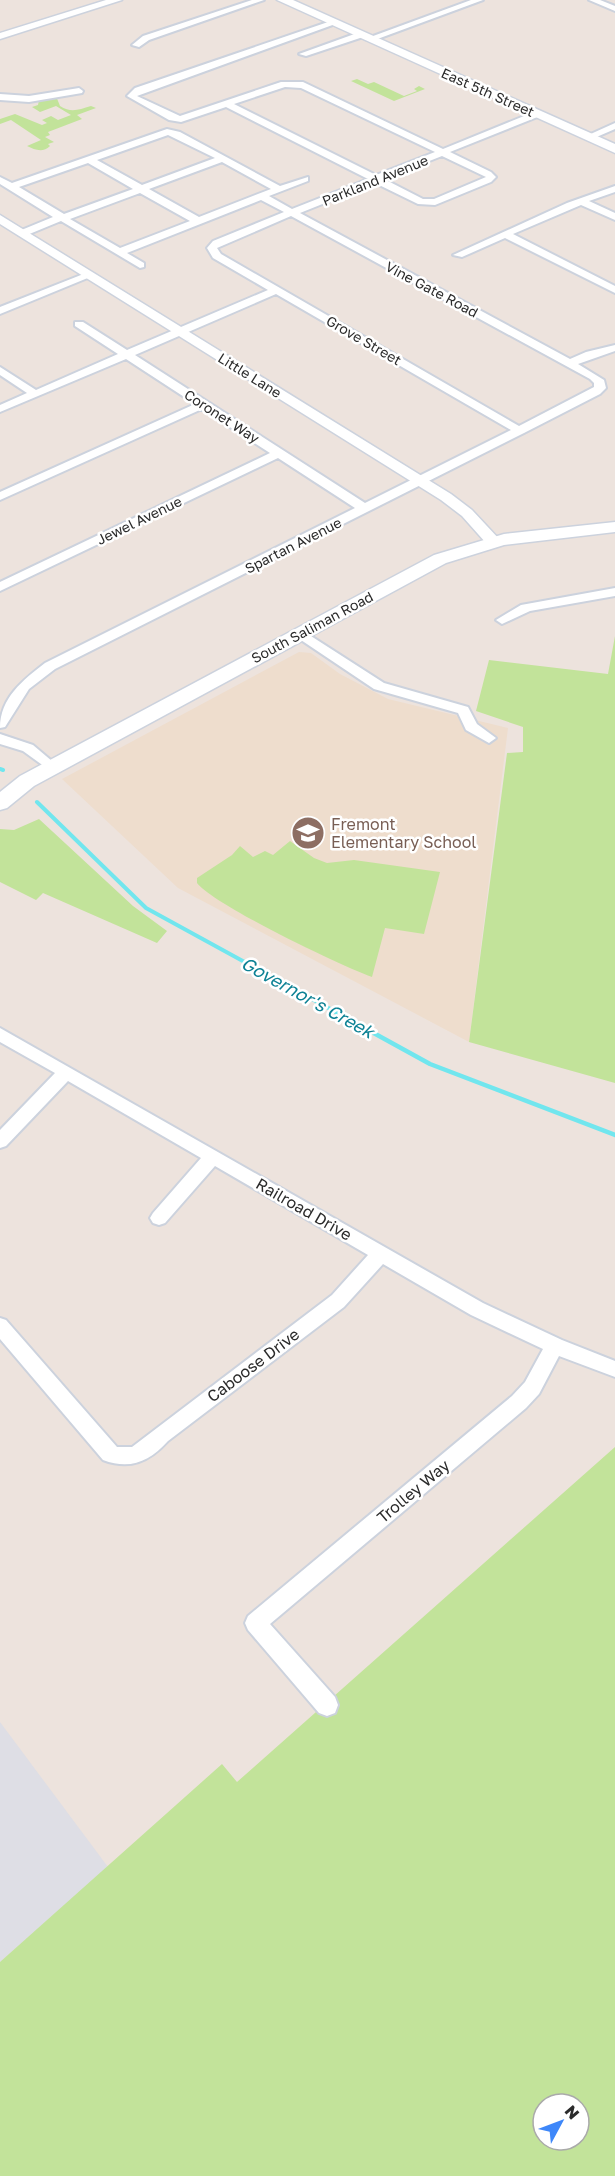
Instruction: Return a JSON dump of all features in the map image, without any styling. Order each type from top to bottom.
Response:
[{"type":"main road","name":"East 5th Street","points":[[292,1],[334,23],[615,149]]},
{"type":"main road","name":"South Saliman Road","points":[[0,803],[27,781],[52,767],[432,562],[492,540],[540,532],[615,527]]},
{"type":"main road","name":"South Saliman Road","points":[[0,788],[27,781]]},
{"type":"street","points":[[0,36],[117,0]]},
{"type":"street","points":[[136,45],[146,38],[260,0]]},
{"type":"street","points":[[303,54],[365,37],[479,0]]},
{"type":"street","points":[[593,0],[615,9]]},
{"type":"street","points":[[228,104],[428,203],[491,177],[303,85],[294,83],[228,104],[181,119],[172,118],[131,96],[133,93],[334,23]]},
{"type":"street","points":[[0,96],[33,99],[79,90]]},
{"type":"street","name":"Parkland Avenue","points":[[213,246],[537,114]]},
{"type":"street","points":[[589,137],[615,126]]},
{"type":"street","points":[[10,187],[159,133],[170,132],[279,189]]},
{"type":"street","points":[[88,159],[198,221]]},
{"type":"street","points":[[23,233],[38,230],[63,218],[222,159]]},
{"type":"street","points":[[119,252],[305,179]]},
{"type":"street","points":[[0,180],[141,265]]},
{"type":"street","points":[[458,255],[615,189]]},
{"type":"street","name":"Vine Gate Road","points":[[261,196],[597,379],[601,386]]},
{"type":"street","points":[[583,202],[615,218]]},
{"type":"street","name":"Little Lane","points":[[0,219],[420,481],[462,509],[492,540]]},
{"type":"street","points":[[505,234],[615,290]]},
{"type":"street","name":"Grove Street","points":[[213,246],[213,251],[218,256],[520,431]]},
{"type":"street","points":[[0,312],[90,275]]},
{"type":"street","points":[[0,410],[277,290]]},
{"type":"street","name":"Coronet Way","points":[[79,324],[365,509]]},
{"type":"street","points":[[569,364],[590,354],[615,348]]},
{"type":"street","points":[[0,370],[35,394]]},
{"type":"street","name":"Spartan Avenue","points":[[0,724],[24,686],[50,666],[520,431],[596,392],[601,386]]},
{"type":"street","points":[[0,496],[203,404]]},
{"type":"street","name":"Jewel Avenue","points":[[0,587],[279,453]]},
{"type":"street","points":[[502,620],[526,608],[615,592]]},
{"type":"street","points":[[300,633],[347,668],[379,686],[463,710],[471,728],[489,738]]},
{"type":"street","points":[[0,739],[28,748],[52,767]]},
{"type":"street","name":"Railroad Drive","points":[[0,1034],[477,1309],[555,1346],[615,1369]]},
{"type":"street","points":[[0,1141],[66,1072]]},
{"type":"street","points":[[159,1218],[213,1157]]},
{"type":"street","name":"Caboose Drive","points":[[0,1326],[115,1456],[126,1458],[142,1454],[161,1435],[338,1301],[380,1254]]},
{"type":"street","name":"Trolley Way","points":[[327,1705],[255,1623],[519,1402],[532,1388],[555,1346]]},
{"type":"shaded area","name":"Fremont Elementary School","points":[[299,652],[311,653],[340,674],[388,699],[508,728],[469,1042],[178,888],[62,779]]},
{"type":"shaded area","points":[[0,1722],[108,1867],[0,1962]]},
{"type":"green space","points":[[357,79],[368,84],[374,82],[404,96],[417,91],[414,89],[419,86],[425,89],[394,101],[351,81]]},
{"type":"green space","points":[[56,96],[60,106],[68,110],[91,106],[96,108],[77,115],[82,119],[48,132],[50,135],[45,137],[54,142],[48,144],[50,146],[45,150],[27,146],[41,140],[11,120],[0,124],[0,119],[15,114],[42,125],[47,123],[42,120],[51,116],[58,120],[71,115],[56,106],[40,112],[32,107],[38,105],[39,100]]},
{"type":"green space","points":[[615,636],[615,1083],[469,1042],[507,753],[523,752],[523,727],[476,711],[489,660],[608,674]]},
{"type":"green space","points":[[39,819],[133,906],[167,931],[157,943],[43,893],[36,900],[0,882],[0,829],[14,830]]},
{"type":"green space","points":[[290,841],[314,858],[327,863],[354,860],[440,872],[424,934],[385,928],[372,977],[334,961],[252,920],[208,893],[197,883],[197,878],[232,855],[240,846],[253,857],[265,851],[273,855]]},
{"type":"green space","points":[[615,1447],[615,2176],[0,2176],[0,1962],[222,1764],[237,1782]]},
{"type":"waterway","name":"Governor's Creek","points":[[37,802],[146,908],[332,1010]]},
{"type":"waterway","name":"Governor's Creek","points":[[330,1009],[430,1064],[615,1135]]},
{"type":"place","name":"Fremont Elementary School","points":[[308,833]]}]
